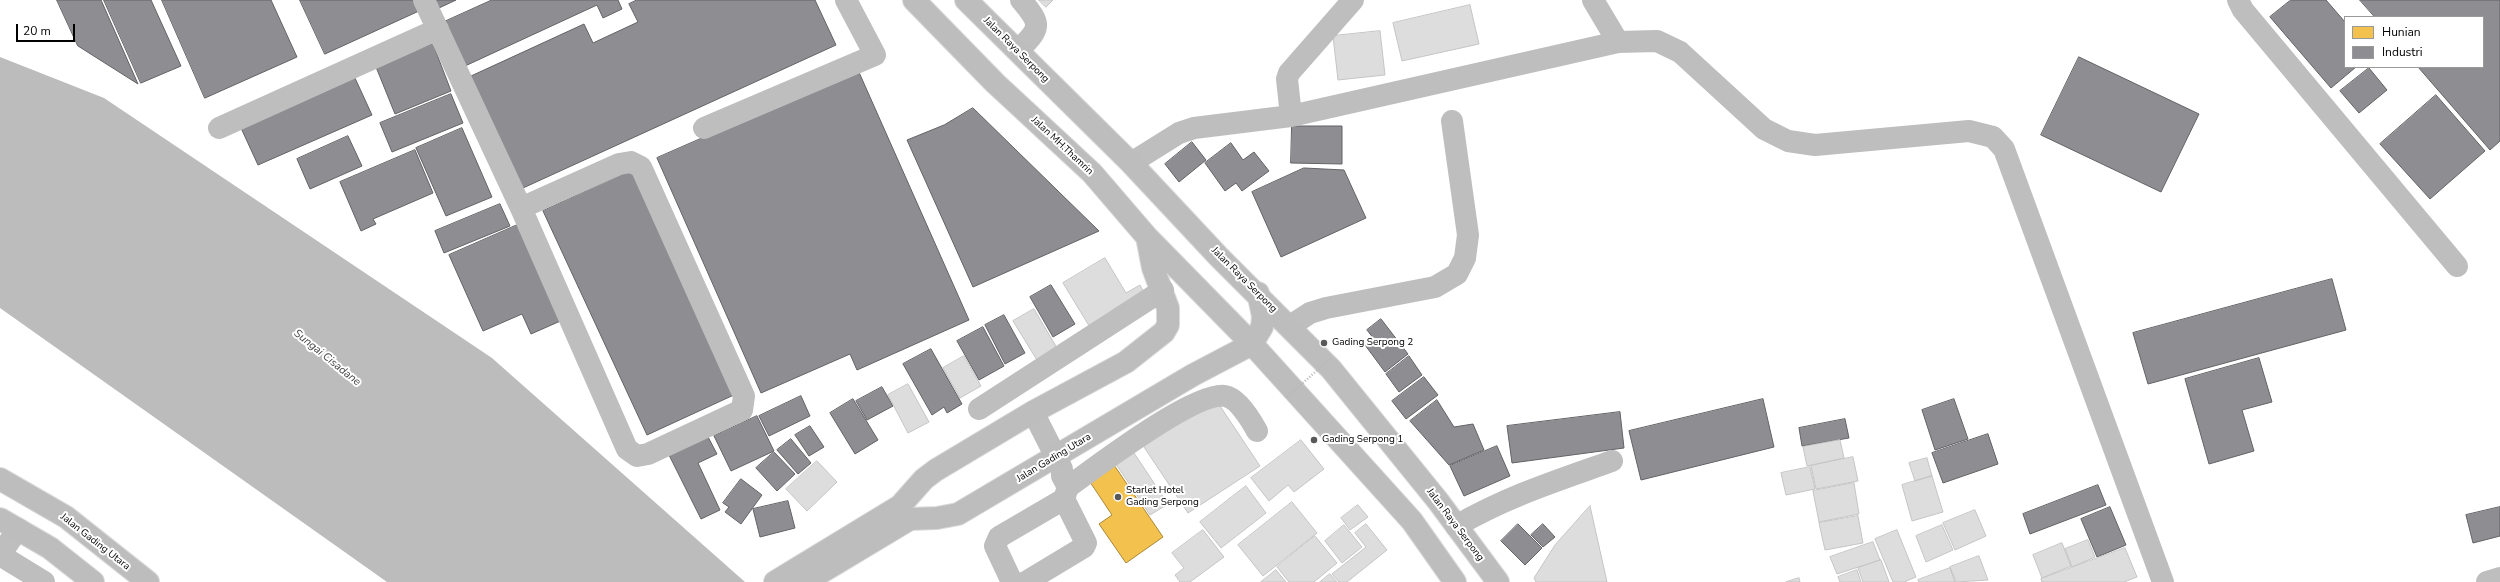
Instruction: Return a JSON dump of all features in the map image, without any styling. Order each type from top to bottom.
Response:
[{"type":"main road","name":"Jalan MH.Thamrin","points":[[914,0],[995,83],[1092,173],[1147,237],[1252,344]]},
{"type":"main road","name":"Jalan Raya Serpong","points":[[966,0],[1131,163],[1224,262],[1258,293],[1334,372],[1456,526],[1498,582]]},
{"type":"main road","name":"Jalan Gading Utara","points":[[805,582],[873,531],[900,506],[924,479],[936,470],[1033,412],[1126,362],[1160,336],[1168,325],[1168,308],[1163,290],[1153,268],[1147,237]]},
{"type":"main road","points":[[1258,293],[1263,316],[1262,327],[1252,344],[1412,521],[1455,582]]},
{"type":"main road","name":"Jalan Gading Utara","points":[[775,582],[873,531],[910,519],[937,518],[958,514],[1059,476],[1193,375],[1252,344]]},
{"type":"main road","name":"Jalan Gading Utara","points":[[0,479],[66,517],[148,582]]},
{"type":"main road","points":[[9,524],[50,548],[94,582]]},
{"type":"street","points":[[424,0],[521,208],[627,449],[632,453],[642,456],[648,454],[742,410],[744,396],[641,167],[631,162],[620,164],[521,208]]},
{"type":"street","points":[[704,128],[875,54],[846,0]]},
{"type":"street","points":[[1018,51],[1036,34],[1037,24],[1033,13],[1021,0]]},
{"type":"street","points":[[1291,116],[1287,79],[1289,73],[1354,0]]},
{"type":"street","points":[[1593,0],[1618,42]]},
{"type":"street","points":[[2238,0],[2244,10],[2457,266]]},
{"type":"street","points":[[220,128],[438,29]]},
{"type":"street","points":[[1131,163],[1179,133],[1194,128],[1291,116],[1618,42],[1657,41],[1680,52],[1764,129],[1788,141],[1815,145],[1969,131],[1993,137],[2004,149],[2163,582]]},
{"type":"street","points":[[1290,326],[1310,313],[1326,308],[1435,287],[1457,274],[1466,258],[1468,235],[1452,121]]},
{"type":"street","points":[[979,409],[1163,290]]},
{"type":"street","points":[[1015,582],[1011,580],[995,546],[996,541],[1059,476],[1172,416],[1214,396],[1226,396],[1233,399],[1257,431]]},
{"type":"street","points":[[1026,582],[1086,545],[1033,412]]},
{"type":"street","points":[[1456,526],[1494,504],[1612,461]]},
{"type":"street","points":[[9,524],[0,555],[44,582]]},
{"type":"street","points":[[2487,582],[2500,578]]},
{"type":"path","points":[[1287,397],[1331,358]]},
{"type":"water","name":"Sungai Cisadane","points":[[0,57],[104,98],[492,358],[745,582],[387,582],[0,308]]},
{"type":"building: Hunian","name":"Starlet Hotel Gading Serpong","points":[[1112,462],[1163,537],[1126,563],[1099,524],[1112,515],[1088,479]]},
{"type":"building: Industri","points":[[57,0],[101,0],[138,84],[78,46]]},
{"type":"building: Industri","points":[[104,0],[151,0],[181,66],[141,83]]},
{"type":"building: Industri","points":[[162,0],[271,0],[297,57],[205,98]]},
{"type":"building: Industri","points":[[300,0],[414,0],[419,11],[325,54]]},
{"type":"building: Industri","points":[[436,0],[456,0],[439,8]]},
{"type":"building: Industri","points":[[492,0],[618,0],[622,9],[603,18],[597,5],[465,66],[444,22]]},
{"type":"building: Industri","points":[[637,0],[815,0],[836,45],[523,188],[471,76],[584,24],[593,43],[638,22],[629,4]]},
{"type":"building: Industri","points":[[2291,0],[2326,0],[2344,21],[2344,68],[2355,68],[2331,88],[2270,17]]},
{"type":"building: Industri","points":[[2360,0],[2500,0],[2500,141],[2490,150],[2419,68],[2484,68],[2484,16],[2374,16]]},
{"type":"building: Industri","points":[[433,44],[451,91],[395,114],[376,67]]},
{"type":"building: Industri","points":[[2079,57],[2199,114],[2161,192],[2041,135]]},
{"type":"building: Industri","points":[[2369,68],[2387,90],[2359,113],[2340,91]]},
{"type":"building: Industri","points":[[858,70],[969,320],[857,370],[850,354],[761,393],[657,158]]},
{"type":"building: Industri","points":[[355,78],[372,115],[258,165],[241,128]]},
{"type":"building: Industri","points":[[451,94],[463,123],[392,152],[380,123]]},
{"type":"building: Industri","points":[[2436,95],[2485,151],[2430,199],[2380,144]]},
{"type":"building: Industri","points":[[973,108],[1099,231],[973,287],[907,140],[944,125]]},
{"type":"building: Industri","points":[[1292,126],[1342,126],[1342,164],[1291,163]]},
{"type":"building: Industri","points":[[462,128],[492,197],[446,216],[416,148]]},
{"type":"building: Industri","points":[[348,136],[362,166],[310,189],[297,159]]},
{"type":"building: Industri","points":[[1192,142],[1206,160],[1179,182],[1165,164]]},
{"type":"building: Industri","points":[[1231,143],[1243,160],[1254,152],[1269,171],[1242,191],[1236,183],[1225,191],[1205,163]]},
{"type":"building: Industri","points":[[415,150],[433,193],[373,219],[376,224],[361,231],[340,182]]},
{"type":"building: Industri","points":[[1304,168],[1344,170],[1366,218],[1281,257],[1252,192]]},
{"type":"building: Industri","points":[[632,170],[736,394],[647,435],[543,211]]},
{"type":"building: Industri","points":[[500,204],[510,226],[444,253],[435,231]]},
{"type":"building: Industri","points":[[522,223],[565,319],[531,334],[522,314],[483,331],[449,255]]},
{"type":"building: Industri","points":[[2332,279],[2346,330],[2148,384],[2133,333]]},
{"type":"building: Industri","points":[[1051,285],[1075,324],[1053,337],[1030,297]]},
{"type":"building: Industri","points":[[1004,315],[1025,353],[1005,364],[985,325]]},
{"type":"building: Industri","points":[[1381,319],[1408,354],[1385,372],[1365,345],[1374,339],[1367,330]]},
{"type":"building: Industri","points":[[983,327],[1004,366],[979,380],[957,341]]},
{"type":"building: Industri","points":[[931,349],[962,404],[947,413],[944,407],[932,415],[903,364]]},
{"type":"building: Industri","points":[[1409,356],[1422,375],[1399,392],[1386,374]]},
{"type":"building: Industri","points":[[2259,358],[2272,402],[2242,410],[2254,451],[2209,464],[2185,379]]},
{"type":"building: Industri","points":[[1424,377],[1438,395],[1406,419],[1392,401]]},
{"type":"building: Industri","points":[[882,387],[893,406],[867,420],[856,401]]},
{"type":"building: Industri","points":[[801,396],[810,416],[769,436],[759,416]]},
{"type":"building: Industri","points":[[853,399],[878,440],[855,454],[830,413]]},
{"type":"building: Industri","points":[[1763,399],[1774,447],[1641,480],[1629,431]]},
{"type":"building: Industri","points":[[1954,399],[1968,439],[1935,450],[1922,410]]},
{"type":"building: Industri","points":[[1437,400],[1454,427],[1473,424],[1484,450],[1449,465],[1410,421]]},
{"type":"building: Industri","points":[[1620,412],[1624,448],[1512,463],[1507,426]]},
{"type":"building: Industri","points":[[757,416],[774,451],[731,471],[714,436]]},
{"type":"building: Industri","points":[[1845,419],[1849,438],[1802,446],[1799,428]]},
{"type":"building: Industri","points":[[810,426],[824,447],[809,456],[795,435]]},
{"type":"building: Industri","points":[[1988,434],[1998,464],[1943,483],[1932,453]]},
{"type":"building: Industri","points":[[707,435],[717,454],[698,463],[720,510],[701,519],[668,453]]},
{"type":"building: Industri","points":[[791,439],[811,463],[798,474],[777,450]]},
{"type":"building: Industri","points":[[1497,446],[1510,476],[1464,496],[1450,466]]},
{"type":"building: Industri","points":[[774,452],[795,474],[777,491],[756,468]]},
{"type":"building: Industri","points":[[741,479],[762,495],[741,524],[725,512],[729,507],[723,503]]},
{"type":"building: Industri","points":[[2098,485],[2106,505],[2030,534],[2023,514]]},
{"type":"building: Industri","points":[[788,501],[795,528],[760,537],[753,509]]},
{"type":"building: Industri","points":[[2110,507],[2126,545],[2097,557],[2081,519]]},
{"type":"building: Industri","points":[[2500,507],[2500,536],[2473,543],[2466,515]]},
{"type":"building: Industri","points":[[1518,524],[1542,548],[1525,565],[1501,541]]},
{"type":"building: Industri","points":[[1543,524],[1555,537],[1543,547],[1531,535]]},
{"type":"building: Lainnya","points":[[1039,0],[1053,0],[1046,7]]},
{"type":"building: Lainnya","points":[[1470,5],[1479,44],[1402,61],[1393,23]]},
{"type":"building: Lainnya","points":[[1380,31],[1385,75],[1338,80],[1333,36]]},
{"type":"building: Lainnya","points":[[1105,258],[1126,293],[1140,285],[1146,296],[1091,329],[1063,283]]},
{"type":"building: Lainnya","points":[[1034,309],[1060,353],[1040,365],[1013,321]]},
{"type":"building: Lainnya","points":[[964,356],[981,386],[960,398],[943,368]]},
{"type":"building: Lainnya","points":[[908,384],[929,422],[908,433],[888,395]]},
{"type":"building: Lainnya","points":[[1214,397],[1260,466],[1188,513],[1142,444]]},
{"type":"building: Lainnya","points":[[1301,440],[1324,469],[1294,492],[1288,485],[1269,501],[1251,478]]},
{"type":"building: Lainnya","points":[[1840,440],[1844,458],[1807,466],[1803,447]]},
{"type":"building: Lainnya","points":[[1130,447],[1168,504],[1150,515],[1112,458]]},
{"type":"building: Lainnya","points":[[1853,457],[1858,481],[1816,489],[1811,466]]},
{"type":"building: Lainnya","points":[[1927,458],[1932,476],[1915,481],[1909,463]]},
{"type":"building: Lainnya","points":[[817,461],[837,482],[807,511],[786,489]]},
{"type":"building: Lainnya","points":[[1810,467],[1815,489],[1786,495],[1781,473]]},
{"type":"building: Lainnya","points":[[1932,476],[1943,512],[1912,521],[1902,485]]},
{"type":"building: Lainnya","points":[[1854,483],[1859,514],[1819,522],[1813,491]]},
{"type":"building: Lainnya","points":[[1246,486],[1266,513],[1221,548],[1200,522]]},
{"type":"building: Lainnya","points":[[1292,502],[1317,533],[1263,576],[1238,545]]},
{"type":"building: Lainnya","points":[[1358,505],[1368,517],[1350,530],[1341,518]]},
{"type":"building: Lainnya","points":[[1590,506],[1607,582],[1536,582],[1534,578],[1555,545]]},
{"type":"building: Lainnya","points":[[1975,510],[1986,536],[1955,550],[1943,523]]},
{"type":"building: Lainnya","points":[[1858,516],[1863,543],[1825,550],[1819,523]]},
{"type":"building: Lainnya","points":[[1366,524],[1387,550],[1347,582],[1339,582],[1332,574],[1366,547],[1355,533]]},
{"type":"building: Lainnya","points":[[1344,525],[1362,547],[1342,563],[1325,541]]},
{"type":"building: Lainnya","points":[[1942,525],[1953,550],[1926,562],[1916,536]]},
{"type":"building: Lainnya","points":[[1203,530],[1224,557],[1190,582],[1180,582],[1175,575],[1184,568],[1172,553]]},
{"type":"building: Lainnya","points":[[1897,530],[1916,577],[1904,582],[1893,582],[1875,539]]},
{"type":"building: Lainnya","points":[[1315,536],[1337,563],[1314,582],[1289,582],[1277,567]]},
{"type":"building: Lainnya","points":[[2088,540],[2095,557],[2072,567],[2065,549]]},
{"type":"building: Lainnya","points":[[1873,542],[1880,560],[1837,574],[1830,557]]},
{"type":"building: Lainnya","points":[[2062,543],[2071,566],[2042,578],[2033,555]]},
{"type":"building: Lainnya","points":[[2125,548],[2137,577],[2124,582],[2042,582],[2041,579]]},
{"type":"building: Lainnya","points":[[1979,556],[1988,580],[1956,582],[1950,567]]},
{"type":"building: Lainnya","points":[[1881,560],[1889,582],[1863,582],[1858,568]]},
{"type":"building: Lainnya","points":[[1950,568],[1955,582],[1919,582],[1918,580]]},
{"type":"building: Lainnya","points":[[1276,570],[1286,582],[1261,582]]},
{"type":"building: Lainnya","points":[[1857,570],[1861,582],[1840,582],[1838,577]]},
{"type":"building: Lainnya","points":[[1330,574],[1337,582],[1320,582]]},
{"type":"building: Lainnya","points":[[1799,578],[1800,582],[1786,582]]},
{"type":"place","name":"Gading Serpong 2","points":[[1324,343]]},
{"type":"place","name":"Gading Serpong 1","points":[[1314,440]]},
{"type":"place","name":"Starlet Hotel Gading Serpong","points":[[1118,497]]}]
